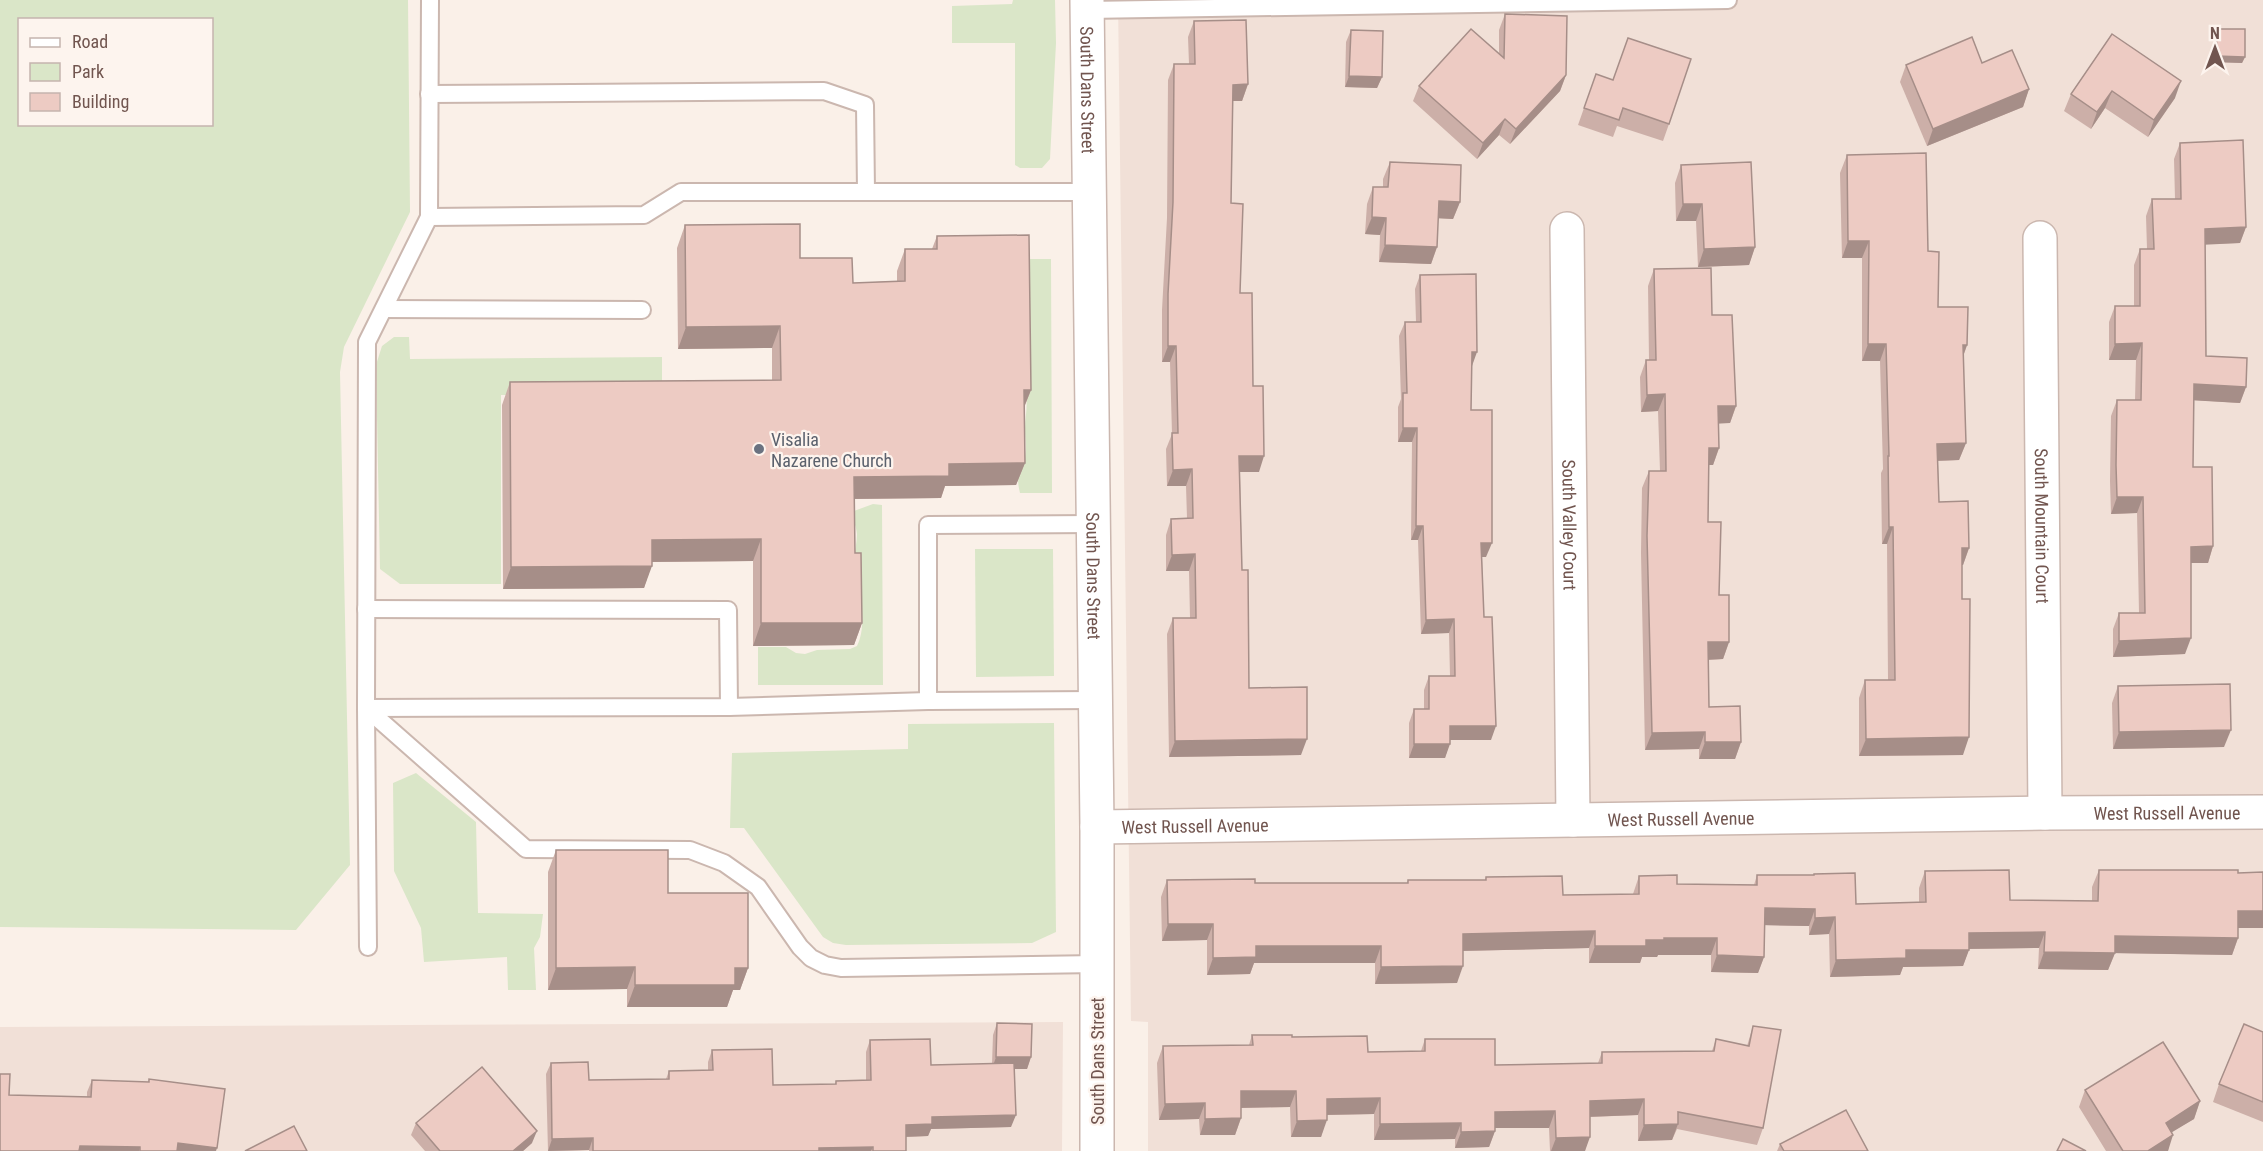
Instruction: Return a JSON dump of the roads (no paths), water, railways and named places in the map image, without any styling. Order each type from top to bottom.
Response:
[{"type":"street","name":"South Dans Street","points":[[1087,5],[1097,826],[1097,1151]]},
{"type":"street","name":"South Valley Court","points":[[1567,230],[1573,820]]},
{"type":"street","name":"South Mountain Court","points":[[2040,238],[2045,813]]},
{"type":"street","name":"West Russell Avenue","points":[[1097,826],[2045,813],[2263,813]]},
{"type":"lane","points":[[368,947],[367,342],[429,217],[430,0]]},
{"type":"lane","points":[[1087,5],[1728,0]]},
{"type":"lane","points":[[429,94],[824,91],[865,105],[866,192]]},
{"type":"lane","points":[[429,217],[644,215],[681,192],[1089,192]]},
{"type":"lane","points":[[384,309],[642,310]]},
{"type":"lane","points":[[928,701],[928,525],[1094,524]]},
{"type":"lane","points":[[366,609],[728,610],[729,707]]},
{"type":"lane","points":[[366,708],[729,707],[928,701],[1095,700]]},
{"type":"lane","points":[[366,708],[526,849],[690,850],[724,863],[758,887],[800,947],[811,958],[825,965],[841,968],[1097,964]]},
{"type":"place","name":"Visalia Nazarene Church","points":[[759,449]]}]
